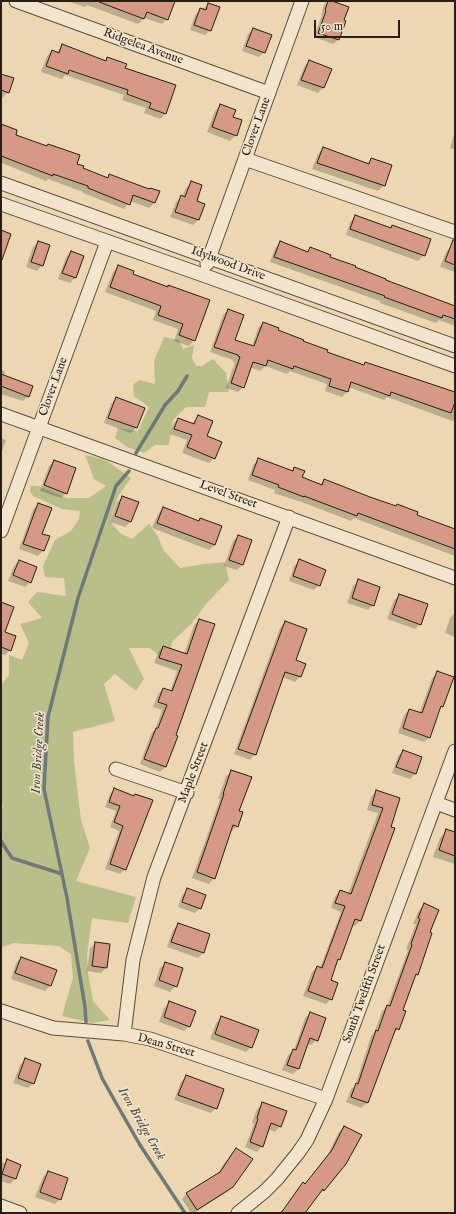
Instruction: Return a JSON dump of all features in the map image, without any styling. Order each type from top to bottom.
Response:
[{"type":"street","name":"Ridgelea Avenue","points":[[16,1],[269,93]]},
{"type":"street","name":"Clover Lane","points":[[203,275],[302,1]]},
{"type":"street","points":[[245,159],[455,232]]},
{"type":"street","name":"Idylwood Drive","points":[[1,183],[455,346]]},
{"type":"street","name":"Idylwood Drive","points":[[1,204],[455,366]]},
{"type":"street","name":"Clover Lane","points":[[1,531],[107,242]]},
{"type":"street","name":"Level Street","points":[[1,414],[455,578]]},
{"type":"street","name":"Maple Street","points":[[124,1034],[133,960],[154,877],[187,793],[289,517]]},
{"type":"street","name":"South Twelfth Street","points":[[238,1213],[264,1192],[277,1179],[307,1140],[326,1099],[455,751]]},
{"type":"street","points":[[116,769],[187,793]]},
{"type":"street","points":[[436,803],[455,810]]},
{"type":"street","name":"Dean Street","points":[[1,1011],[53,1028],[124,1034],[160,1042],[326,1099]]},
{"type":"street","points":[[1,1206],[20,1213]]},
{"type":"green space","points":[[164,337],[179,340],[183,349],[194,345],[192,358],[196,366],[202,366],[213,359],[226,373],[229,392],[209,392],[205,407],[186,407],[173,420],[169,445],[155,445],[144,453],[127,447],[115,438],[118,428],[138,431],[149,407],[134,396],[133,385],[139,380],[155,384],[154,361]]},
{"type":"green space","points":[[85,455],[104,459],[131,478],[118,496],[110,521],[120,533],[132,539],[149,524],[157,535],[164,551],[180,568],[225,562],[229,580],[206,604],[192,623],[172,642],[168,663],[150,648],[129,648],[144,679],[136,691],[115,674],[104,684],[115,721],[73,732],[74,761],[81,820],[90,848],[76,881],[136,897],[128,923],[92,918],[87,956],[88,973],[93,1001],[110,1020],[92,1023],[62,1016],[73,978],[71,954],[59,946],[13,943],[1,948],[1,810],[3,807],[1,801],[1,685],[9,675],[9,655],[22,660],[29,643],[20,624],[42,618],[28,602],[37,592],[66,596],[64,578],[45,577],[43,566],[55,540],[71,531],[79,519],[80,511],[62,509],[33,496],[30,491],[31,486],[38,486],[67,498],[89,498],[106,486],[94,479]]},
{"type":"building","points":[[99,1],[175,1],[168,20],[147,12],[144,19]]},
{"type":"building","points":[[328,1],[349,7],[339,40],[318,33]]},
{"type":"building","points":[[208,3],[220,7],[211,31],[194,25],[200,8],[206,10]]},
{"type":"building","points":[[253,28],[272,35],[265,53],[246,46]]},
{"type":"building","points":[[62,44],[106,61],[107,57],[127,64],[125,68],[176,85],[166,114],[149,108],[151,103],[127,94],[128,90],[69,70],[68,74],[46,66],[52,50],[59,53]]},
{"type":"building","points":[[309,60],[332,69],[324,88],[301,80]]},
{"type":"building","points":[[1,74],[14,78],[9,93],[1,90]]},
{"type":"building","points":[[220,104],[236,110],[233,117],[242,120],[237,136],[212,127]]},
{"type":"building","points":[[1,124],[17,130],[16,135],[47,146],[48,144],[80,155],[77,164],[84,166],[83,168],[108,178],[109,174],[149,189],[160,191],[155,203],[133,195],[130,205],[88,188],[88,186],[53,174],[53,176],[1,156]]},
{"type":"building","points":[[323,147],[369,164],[371,158],[392,165],[385,186],[317,163]]},
{"type":"building","points":[[191,181],[202,185],[197,201],[205,204],[199,220],[175,212],[181,195],[185,197]]},
{"type":"building","points":[[355,215],[391,228],[392,225],[431,239],[425,256],[350,229]]},
{"type":"building","points":[[1,230],[11,234],[2,260],[1,260]]},
{"type":"building","points":[[453,240],[455,240],[455,265],[445,261]]},
{"type":"building","points":[[38,241],[50,245],[43,266],[31,262]]},
{"type":"building","points":[[280,241],[308,252],[310,247],[331,255],[330,257],[356,266],[355,267],[386,280],[455,306],[455,319],[443,315],[442,318],[384,297],[385,296],[274,257]]},
{"type":"building","points":[[71,251],[84,256],[76,278],[62,273]]},
{"type":"building","points":[[118,265],[134,271],[133,274],[210,300],[195,341],[179,335],[183,324],[158,315],[161,306],[110,287]]},
{"type":"building","points":[[228,309],[244,315],[235,340],[254,346],[263,322],[279,328],[278,330],[304,340],[303,341],[328,350],[327,352],[364,365],[365,362],[455,392],[455,402],[451,413],[391,392],[390,396],[351,382],[348,392],[329,386],[331,379],[294,366],[293,369],[268,360],[266,366],[253,362],[244,388],[231,383],[240,357],[214,347]]},
{"type":"building","points":[[1,374],[33,386],[29,397],[1,386]]},
{"type":"building","points":[[116,397],[145,408],[137,428],[108,418]]},
{"type":"building","points":[[198,415],[213,421],[207,436],[222,442],[215,459],[187,447],[192,435],[174,429],[178,418],[194,424]]},
{"type":"building","points":[[258,458],[293,471],[294,467],[305,471],[302,477],[322,485],[324,479],[396,506],[397,504],[418,512],[417,515],[455,529],[455,549],[358,513],[357,516],[304,497],[278,487],[279,485],[252,475]]},
{"type":"building","points":[[54,460],[76,468],[67,494],[44,485]]},
{"type":"building","points":[[122,496],[139,502],[131,522],[115,516]]},
{"type":"building","points":[[38,503],[52,508],[42,534],[50,536],[44,551],[23,544]]},
{"type":"building","points":[[163,507],[199,521],[200,518],[222,526],[215,545],[157,523]]},
{"type":"building","points":[[238,535],[252,540],[243,565],[229,560]]},
{"type":"building","points":[[299,559],[326,570],[320,586],[293,576]]},
{"type":"building","points":[[19,560],[37,567],[31,583],[13,575]]},
{"type":"building","points":[[358,579],[380,587],[374,606],[352,598]]},
{"type":"building","points":[[399,594],[428,604],[421,625],[392,614]]},
{"type":"building","points":[[1,602],[14,607],[5,632],[16,636],[11,651],[1,647]]},
{"type":"building","points":[[199,619],[215,624],[176,735],[178,736],[166,767],[144,759],[167,705],[158,702],[163,688],[172,691],[182,665],[159,658],[163,646],[187,654]]},
{"type":"building","points":[[285,621],[307,629],[296,660],[306,664],[301,677],[285,672],[256,755],[238,749]]},
{"type":"building","points":[[437,671],[454,677],[443,707],[441,706],[430,738],[403,728],[409,709],[422,713]]},
{"type":"building","points":[[403,750],[422,757],[416,774],[396,767]]},
{"type":"building","points":[[231,770],[252,777],[239,811],[243,812],[238,827],[233,825],[215,879],[197,872]]},
{"type":"building","points":[[114,788],[134,796],[135,794],[153,800],[126,870],[110,864],[123,826],[114,822],[120,806],[109,802]]},
{"type":"building","points":[[376,790],[400,798],[391,827],[395,828],[361,921],[355,919],[340,960],[338,959],[331,980],[338,983],[332,1000],[308,991],[317,966],[322,968],[345,906],[335,903],[340,890],[351,894],[383,808],[372,805]]},
{"type":"building","points":[[446,829],[455,832],[455,856],[439,850]]},
{"type":"building","points":[[187,888],[206,895],[201,909],[182,902]]},
{"type":"building","points":[[424,903],[439,910],[430,932],[432,933],[418,975],[416,974],[403,1010],[406,1011],[399,1030],[396,1028],[368,1103],[351,1097],[356,1083],[358,1084],[376,1030],[378,1031],[387,1005],[390,1006],[412,945],[411,944],[420,919],[418,918]]},
{"type":"building","points":[[178,923],[210,934],[204,953],[171,942]]},
{"type":"building","points":[[95,942],[110,944],[107,968],[92,966]]},
{"type":"building","points":[[21,957],[57,970],[51,986],[15,973]]},
{"type":"building","points":[[165,962],[183,968],[177,987],[159,980]]},
{"type":"building","points":[[169,1001],[196,1011],[190,1027],[164,1017]]},
{"type":"building","points":[[310,1012],[326,1018],[318,1041],[310,1038],[299,1069],[287,1065],[293,1049],[296,1050]]},
{"type":"building","points":[[221,1016],[259,1030],[252,1048],[215,1034]]},
{"type":"building","points":[[25,1058],[41,1064],[34,1084],[18,1078]]},
{"type":"building","points":[[186,1075],[224,1089],[217,1109],[178,1095]]},
{"type":"building","points":[[262,1102],[287,1111],[281,1127],[271,1123],[263,1147],[250,1142]]},
{"type":"building","points":[[344,1126],[362,1135],[346,1164],[324,1191],[323,1189],[305,1213],[281,1213],[303,1182],[305,1184],[332,1150]]},
{"type":"building","points":[[236,1148],[253,1159],[233,1187],[197,1210],[186,1193],[220,1172]]},
{"type":"building","points":[[7,1159],[21,1165],[16,1179],[2,1174]]},
{"type":"building","points":[[48,1171],[68,1178],[61,1200],[40,1192]]},
{"type":"waterway","name":"Iron Bridge Creek","points":[[136,453],[165,405],[178,391],[187,376]]},
{"type":"waterway","name":"Iron Bridge Creek","points":[[86,1022],[85,1007],[67,898],[44,789],[48,717],[78,598],[116,486],[129,471]]},
{"type":"waterway","points":[[1,841],[12,858],[62,874]]},
{"type":"waterway","name":"Iron Bridge Creek","points":[[88,1041],[102,1078],[116,1103],[140,1145],[185,1213]]}]
